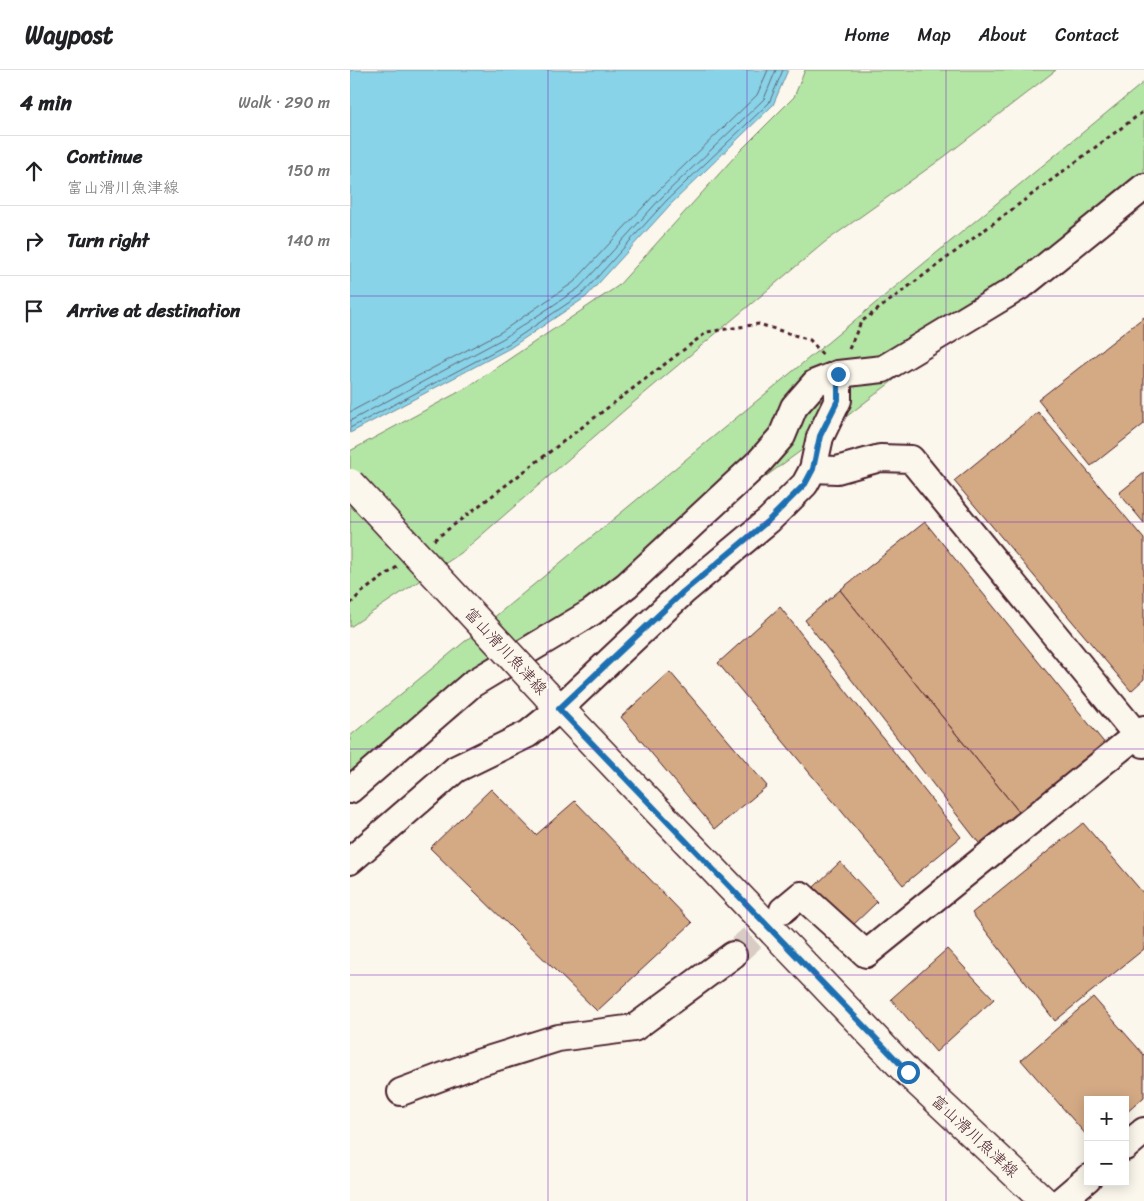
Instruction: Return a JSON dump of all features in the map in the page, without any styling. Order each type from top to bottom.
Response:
[{"type":"main road","name":"富山滑川魚津線","points":[[350,483],[553,702],[908,1072],[1044,1201]]},
{"type":"street","points":[[350,790],[472,684],[592,612],[627,585],[760,461],[782,436],[794,407],[815,383],[838,374],[883,369],[1024,284],[1144,187]]},
{"type":"street","points":[[350,861],[456,769],[528,734],[553,702],[769,520],[805,484],[813,469],[820,436],[838,400],[838,374]]},
{"type":"street","points":[[783,910],[801,895],[866,954],[1142,736],[911,459],[880,458],[836,470],[813,469]]},
{"type":"street","points":[[401,1092],[481,1062],[558,1038],[634,1028],[733,955]]},
{"type":"street","points":[[1129,1144],[1144,1131]]},
{"type":"street","points":[[1060,1201],[1084,1181]]},
{"type":"path","points":[[428,544],[707,332],[759,324],[810,340],[838,374],[861,322],[1144,111]]},
{"type":"path","points":[[350,604],[362,592],[399,566]]},
{"type":"green space","points":[[805,70],[1056,70],[944,157],[825,242],[627,408],[461,553],[350,627],[350,451],[466,388],[618,286],[737,154],[794,97]]},
{"type":"green space","points":[[1144,82],[1144,187],[820,437],[350,778],[350,736]]},
{"type":"water","points":[[350,70],[788,70],[773,105],[670,205],[586,297],[510,348],[350,433]]},
{"type":"building","points":[[1144,317],[1144,424],[1091,466],[1038,400]]},
{"type":"building","points":[[1038,412],[1144,539],[1144,679],[1131,691],[954,481]]},
{"type":"building","points":[[1144,473],[1144,523],[1119,493]]},
{"type":"building","points":[[925,522],[1106,745],[1023,817],[840,590]]},
{"type":"building","points":[[840,590],[1023,817],[982,847],[805,620]]},
{"type":"building","points":[[780,607],[961,837],[903,885],[718,663]]},
{"type":"building","points":[[670,672],[767,786],[715,829],[621,717]]},
{"type":"building","points":[[491,789],[536,835],[575,801],[692,923],[597,1011],[430,848]]},
{"type":"building","points":[[1083,823],[1144,894],[1144,949],[1055,1021],[972,913]]},
{"type":"building","points":[[840,862],[877,902],[851,927],[814,887]]},
{"type":"building","points":[[947,949],[994,999],[936,1052],[891,999]]},
{"type":"building","points":[[1093,997],[1144,1055],[1144,1097],[1129,1110],[1129,1096],[1084,1096],[1084,1132],[1021,1060]]},
{"type":"tunnel","points":[[733,955],[782,911]]},
{"type":"route","points":[[838,374],[838,400],[820,436],[813,469],[805,484],[769,520],[683,592],[559,709],[908,1072]]}]
